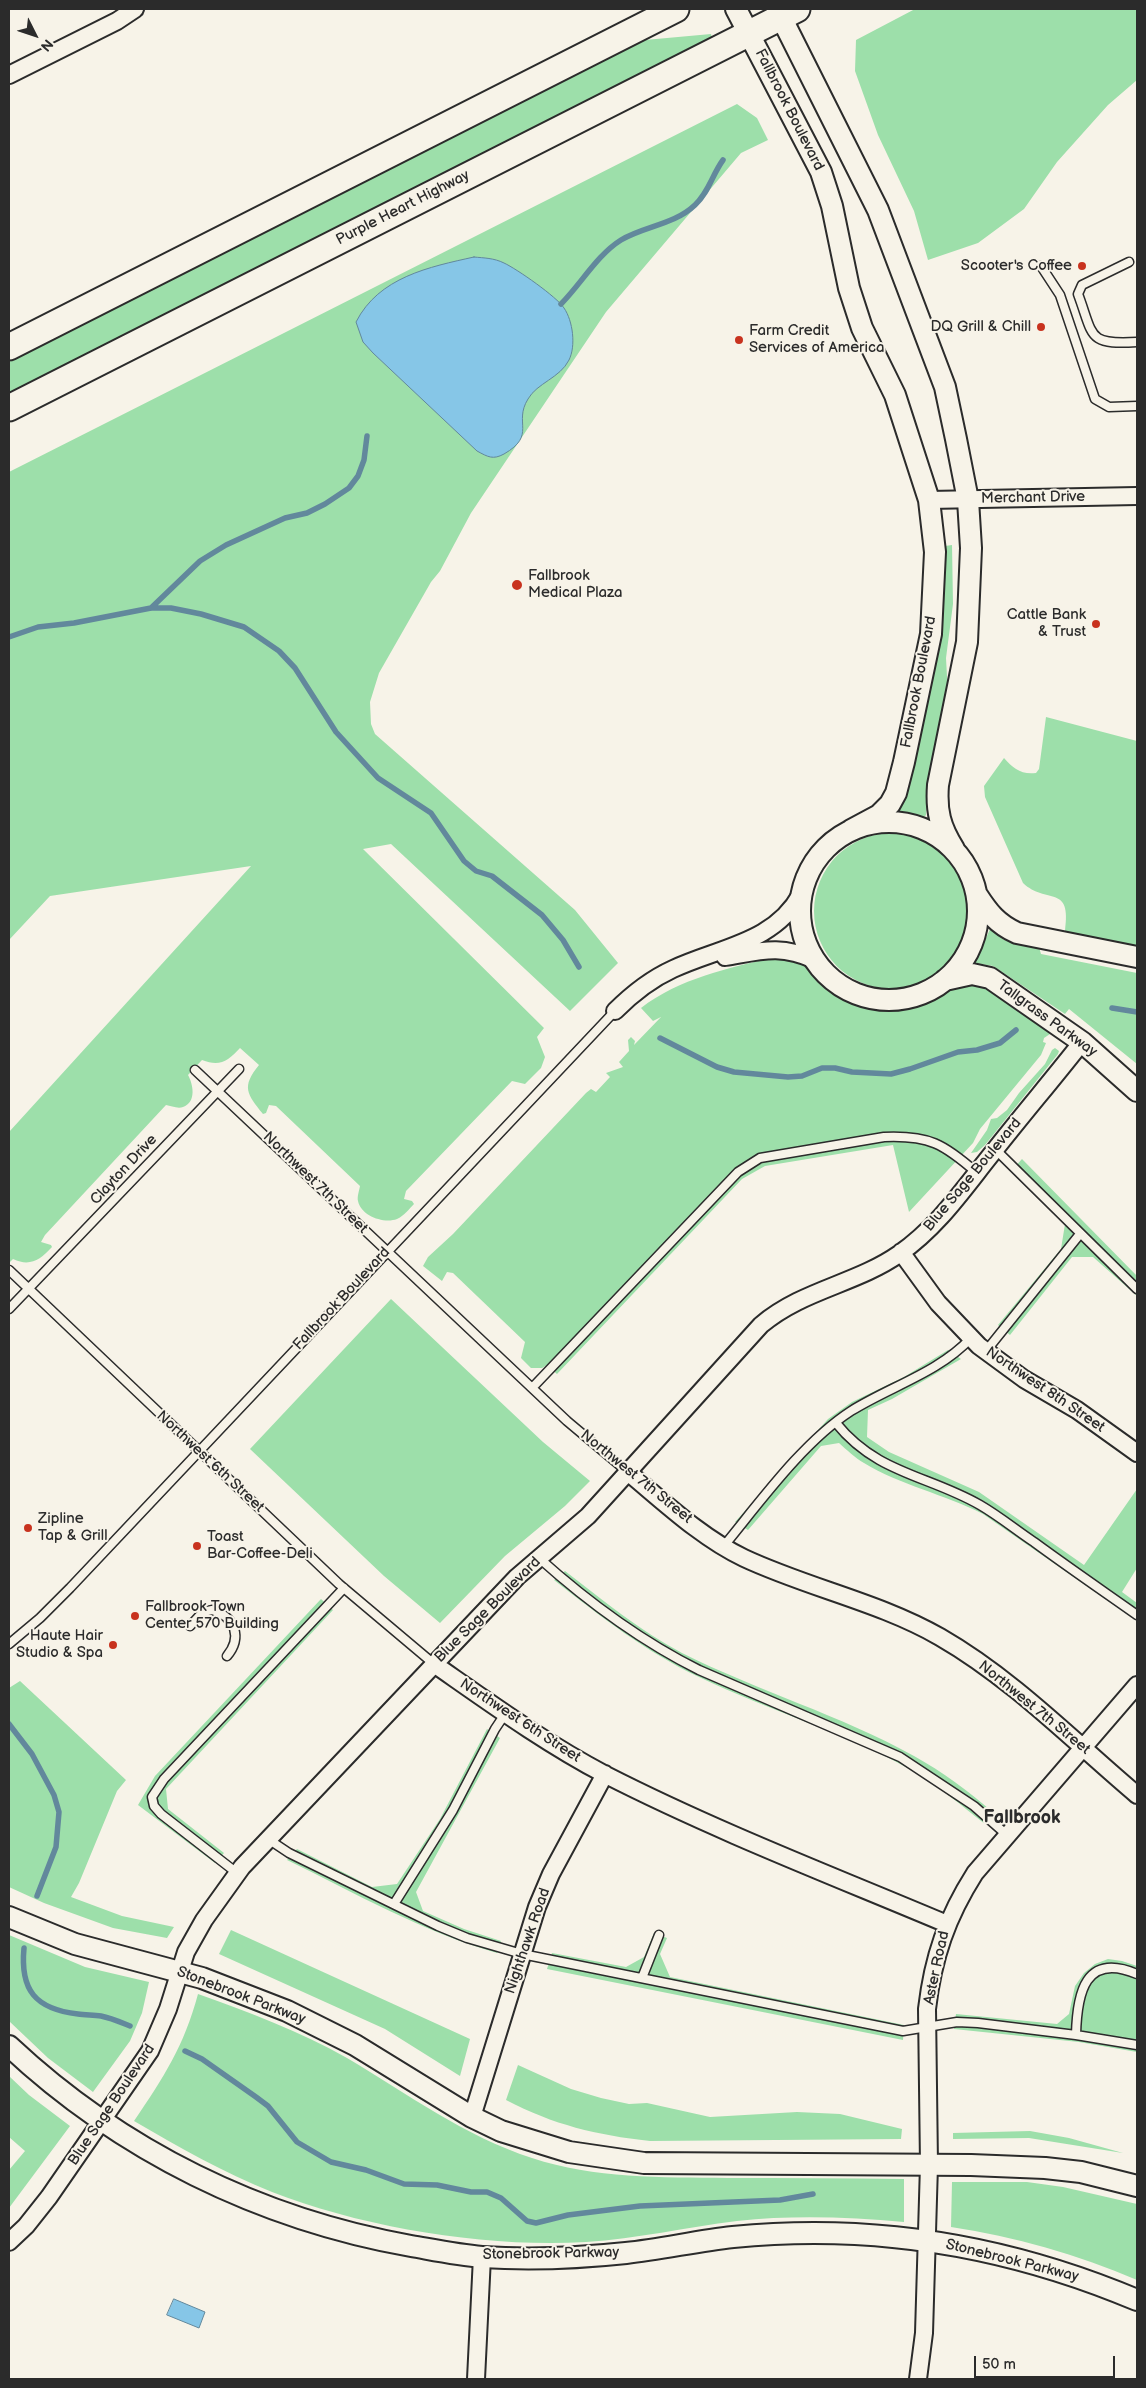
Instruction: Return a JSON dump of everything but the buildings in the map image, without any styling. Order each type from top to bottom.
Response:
[{"type":"main road","points":[[9,347],[676,9]]},
{"type":"main road","name":"Purple Heart Highway","points":[[9,408],[749,33],[785,12]]},
{"type":"street","points":[[9,75],[117,21],[134,9]]},
{"type":"street","name":"Fallbrook Boulevard","points":[[736,9],[821,172],[832,206],[849,288],[862,328],[895,396],[929,500],[935,552],[932,634],[904,762],[896,793],[890,804],[879,815],[851,830]]},
{"type":"street","points":[[785,12],[878,210],[945,387],[968,500],[971,548],[967,642],[938,785],[936,804],[942,831],[964,863],[977,894],[990,915],[1003,927],[1017,933],[1137,957]]},
{"type":"street","name":"Merchant Drive","points":[[929,500],[1137,496]]},
{"type":"street","points":[[954,850],[928,831],[897,822],[865,825],[851,830],[836,839],[819,857],[806,878],[801,894],[801,928],[806,945],[815,960],[837,984],[867,998],[900,1000],[931,989],[945,980],[966,956],[973,942],[978,918],[977,894]]},
{"type":"street","name":"Fallbrook Boulevard","points":[[615,1011],[639,990],[664,973],[769,931],[789,914],[801,894]]},
{"type":"street","name":"Fallbrook Boulevard","points":[[684,965],[772,950],[798,952],[815,960]]},
{"type":"street","name":"Tallgrass Parkway","points":[[945,980],[972,974],[990,978],[1082,1042],[1137,1091]]},
{"type":"street","name":"Blue Sage Boulevard","points":[[9,2242],[26,2226],[49,2197],[150,2052],[168,2009],[179,1972],[204,1920],[237,1873],[517,1577],[588,1516],[629,1473],[749,1337],[773,1315],[796,1300],[867,1272],[901,1252],[924,1235],[942,1216],[1082,1042]]},
{"type":"street","name":"Northwest 8th Street","points":[[901,1252],[938,1303],[986,1351],[1024,1379],[1077,1410],[1137,1453]]},
{"type":"street","name":"Northwest 7th Street","points":[[629,1473],[723,1547],[774,1571],[897,1616],[940,1638],[1017,1691],[1137,1795]]},
{"type":"street","name":"Northwest 6th Street","points":[[434,1664],[505,1714],[605,1774],[683,1812],[947,1924]]},
{"type":"street","name":"Aster Road","points":[[918,2379],[924,2333],[929,2166],[927,2029],[930,1986],[947,1924],[975,1873],[1137,1685]]},
{"type":"street","name":"Nighthawk Road","points":[[472,2117],[537,1906],[551,1874],[605,1774]]},
{"type":"street","name":"Stonebrook Parkway","points":[[9,1918],[75,1944],[179,1972],[233,1989],[313,2023],[355,2045],[472,2117],[501,2131],[548,2146],[617,2160],[644,2163],[1045,2168],[1080,2172],[1137,2186]]},
{"type":"street","name":"Stonebrook Parkway","points":[[9,2046],[33,2069],[101,2122],[158,2158],[218,2188],[268,2209],[319,2226],[371,2239],[482,2257],[567,2257],[626,2253],[731,2237],[838,2232],[926,2240],[985,2251],[1037,2264],[1096,2283],[1137,2300]]},
{"type":"street","points":[[476,2379],[482,2257]]},
{"type":"lane","points":[[1129,262],[1082,285],[1078,294],[1094,336],[1103,342],[1137,342]]},
{"type":"lane","points":[[1041,266],[1060,296],[1095,399],[1109,407],[1137,406]]},
{"type":"lane","name":"Fallbrook Boulevard","points":[[11,1640],[70,1588],[615,1011]]},
{"type":"lane","name":"Clayton Drive","points":[[9,1309],[239,1069]]},
{"type":"lane","name":"Northwest 7th Street","points":[[196,1070],[567,1421],[629,1473]]},
{"type":"lane","points":[[532,1388],[738,1172],[749,1163],[760,1158],[884,1137],[903,1136],[936,1142],[954,1153],[976,1173]]},
{"type":"lane","points":[[995,1149],[1137,1290]]},
{"type":"lane","points":[[986,1351],[1080,1234]]},
{"type":"lane","name":"Northwest 6th Street","points":[[9,1270],[344,1588],[434,1664]]},
{"type":"lane","points":[[723,1547],[816,1439],[851,1412],[923,1373],[955,1353],[971,1338]]},
{"type":"lane","points":[[836,1423],[866,1453],[907,1474],[950,1490],[983,1507],[1137,1615]]},
{"type":"lane","points":[[540,1558],[622,1625],[667,1654],[900,1757],[974,1806],[1007,1835]]},
{"type":"lane","points":[[237,1873],[161,1814],[154,1806],[152,1797],[164,1780],[344,1588]]},
{"type":"lane","points":[[190,1626],[203,1612],[212,1610],[227,1618],[233,1626],[236,1638],[235,1646],[227,1656]]},
{"type":"lane","points":[[394,1904],[453,1810],[494,1729],[505,1714]]},
{"type":"lane","points":[[268,1840],[289,1853],[467,1938],[522,1954],[903,2031],[927,2029],[957,2022],[1076,2035],[1137,2045]]},
{"type":"lane","points":[[642,1978],[660,1935]]},
{"type":"lane","points":[[1076,2035],[1078,1997],[1085,1983],[1096,1972],[1109,1967],[1137,1974]]},
{"type":"green space","points":[[915,9],[1137,9],[1137,80],[1108,105],[1057,162],[1024,209],[978,243],[928,260],[914,211],[878,135],[855,71],[856,40]]},
{"type":"green space","points":[[711,34],[712,38],[9,394],[9,362],[631,46],[645,40]]},
{"type":"green space","points":[[737,104],[757,118],[768,140],[741,153],[606,312],[471,513],[440,571],[431,582],[379,673],[370,702],[371,724],[375,734],[575,910],[618,963],[570,1011],[391,844],[363,849],[544,1028],[537,1037],[545,1057],[541,1068],[525,1084],[512,1081],[406,1191],[404,1199],[412,1201],[414,1204],[400,1218],[386,1220],[374,1218],[364,1211],[358,1199],[360,1186],[276,1106],[269,1105],[266,1113],[263,1114],[253,1101],[248,1090],[250,1079],[259,1065],[240,1048],[223,1062],[214,1063],[202,1060],[188,1075],[193,1093],[187,1105],[179,1108],[166,1105],[45,1235],[41,1242],[52,1247],[34,1261],[25,1262],[13,1259],[9,1263],[9,1132],[251,866],[50,896],[9,940],[9,472]]},
{"type":"green space","points":[[952,545],[953,604],[946,658],[948,695],[927,796],[926,815],[924,817],[899,811],[906,797],[939,641],[945,578],[945,546]]},
{"type":"green space","points":[[1046,717],[1137,741],[1137,947],[1065,931],[1065,906],[1055,897],[1040,893],[1023,883],[985,797],[984,786],[1004,758],[1018,770],[1026,773],[1036,773],[1039,769]]},
{"type":"green space","points":[[884,833],[900,833],[915,836],[929,842],[952,861],[961,874],[967,888],[970,911],[969,926],[961,948],[942,971],[929,980],[915,986],[900,989],[884,989],[869,986],[855,980],[832,961],[823,948],[817,934],[814,919],[814,903],[817,888],[823,874],[842,851],[855,842],[869,836]]},
{"type":"green space","points":[[990,929],[1004,940],[1039,947],[1041,954],[1137,973],[1137,1064],[1069,1009],[1065,1014],[993,966],[975,963]]},
{"type":"green space","points":[[774,957],[790,957],[811,967],[830,987],[844,997],[878,1008],[895,1009],[910,1007],[927,1002],[960,984],[983,984],[1053,1028],[1050,1034],[1044,1038],[1043,1042],[1046,1043],[1041,1055],[980,1129],[973,1143],[909,1212],[893,1145],[765,1166],[742,1179],[557,1374],[547,1365],[542,1368],[531,1368],[521,1358],[525,1342],[453,1273],[447,1272],[442,1281],[423,1266],[428,1257],[453,1234],[586,1093],[591,1089],[596,1092],[610,1077],[606,1073],[623,1067],[619,1062],[629,1051],[628,1040],[631,1037],[635,1041],[634,1045],[661,1017],[653,1021],[641,1008],[672,989],[688,982],[722,970]]},
{"type":"green space","points":[[1055,1048],[1059,1051],[1058,1054],[985,1145],[977,1152],[971,1153],[987,1130],[991,1119],[997,1118],[1007,1110],[1019,1093],[1045,1064]]},
{"type":"green space","points":[[1022,1159],[1137,1276],[1137,1296],[1093,1257],[1072,1257],[1010,1335],[998,1325],[1061,1249],[1065,1224],[1012,1170]]},
{"type":"green space","points":[[391,1299],[543,1442],[590,1481],[565,1506],[505,1556],[440,1623],[384,1576],[250,1449]]},
{"type":"green space","points":[[948,1350],[961,1359],[892,1399],[868,1410],[867,1437],[889,1452],[979,1492],[1084,1565],[1137,1489],[1137,1568],[1122,1592],[1137,1603],[1137,1621],[983,1514],[878,1471],[857,1459],[839,1443],[821,1446],[748,1530],[735,1522],[828,1419],[852,1402],[904,1377]]},
{"type":"green space","points":[[565,1571],[622,1615],[666,1644],[711,1667],[886,1741],[945,1775],[994,1813],[985,1824],[933,1784],[889,1758],[863,1745],[726,1689],[679,1667],[624,1633],[554,1580]]},
{"type":"green space","points":[[321,1599],[333,1610],[166,1789],[168,1809],[224,1853],[215,1863],[138,1805],[155,1776]]},
{"type":"green space","points":[[20,1681],[126,1780],[117,1791],[79,1883],[71,1897],[122,1916],[174,1927],[167,1938],[113,1928],[44,1903],[9,1887],[9,1688]]},
{"type":"green space","points":[[487,1729],[500,1738],[416,1892],[423,1911],[464,1929],[501,1941],[497,1953],[416,1923],[287,1860],[297,1849],[372,1887],[397,1884],[440,1819]]},
{"type":"green space","points":[[231,1930],[470,2039],[460,2076],[385,2029],[219,1954]]},
{"type":"green space","points":[[654,1933],[667,1938],[660,1954],[670,1977],[904,2025],[903,2040],[547,1969],[552,1953],[626,1967],[644,1957]]},
{"type":"green space","points":[[9,1935],[85,1967],[149,1982],[142,2013],[130,2041],[93,2092],[48,2058],[9,2021]]},
{"type":"green space","points":[[1108,1959],[1137,1966],[1137,2052],[1079,2042],[954,2029],[956,2014],[1057,2024],[1069,2014],[1075,1986],[1084,1973],[1095,1964]]},
{"type":"green space","points":[[198,1994],[255,2015],[311,2039],[347,2058],[460,2126],[507,2149],[532,2158],[580,2170],[628,2176],[904,2179],[904,2222],[820,2217],[758,2219],[643,2236],[586,2242],[509,2242],[427,2233],[346,2216],[308,2205],[237,2177],[134,2121],[155,2090],[180,2045]]},
{"type":"green space","points":[[518,2065],[571,2089],[629,2104],[647,2103],[710,2117],[797,2112],[840,2114],[902,2129],[901,2139],[650,2141],[611,2136],[558,2122],[506,2100]]},
{"type":"green space","points":[[9,2076],[29,2095],[70,2126],[9,2208],[9,2170],[25,2151],[9,2137]]},
{"type":"green space","points":[[1030,2131],[1069,2138],[1123,2153],[1029,2138],[953,2139],[953,2133]]},
{"type":"green space","points":[[952,2182],[1027,2182],[1063,2187],[1137,2204],[1137,2280],[1069,2254],[1022,2241],[951,2227]]},
{"type":"water","points":[[474,257],[493,259],[510,266],[560,303],[570,320],[573,341],[571,354],[565,366],[532,393],[528,399],[524,407],[520,441],[504,454],[494,457],[477,451],[373,353],[363,342],[356,322],[378,294],[392,284],[423,270]]},
{"type":"water","points":[[174,2299],[205,2312],[199,2328],[167,2315]]},
{"type":"waterway","points":[[561,304],[612,246],[639,231],[678,217],[695,205],[704,195],[723,160]]},
{"type":"waterway","points":[[151,608],[200,561],[226,545],[285,518],[307,513],[349,488],[358,476],[364,460],[367,436]]},
{"type":"waterway","points":[[9,637],[38,627],[74,623],[151,608],[171,608],[201,614],[244,627],[279,651],[295,668],[336,732],[378,778],[431,813],[464,861],[476,871],[492,876],[542,915],[563,940],[579,967]]},
{"type":"waterway","points":[[1112,1008],[1137,1012]]},
{"type":"waterway","points":[[660,1038],[717,1067],[734,1072],[788,1077],[802,1076],[822,1068],[891,1074],[958,1052],[977,1050],[1000,1043],[1016,1030]]},
{"type":"waterway","points":[[9,1724],[32,1754],[54,1795],[59,1812],[56,1847],[37,1896]]},
{"type":"waterway","points":[[24,1948],[23,1963],[28,1986],[33,1995],[41,2002],[63,2011],[101,2016],[130,2026]]},
{"type":"waterway","points":[[185,2051],[202,2059],[268,2106],[297,2142],[331,2162],[366,2170],[404,2184],[437,2185],[471,2192],[487,2192],[501,2198],[527,2221],[536,2223],[568,2215],[640,2206],[780,2200],[813,2194]]},
{"type":"place","name":"Scooter's Coffee","points":[[1082,266]]},
{"type":"place","name":"DQ Grill & Chill","points":[[1041,327]]},
{"type":"place","name":"Farm Credit Services of America","points":[[739,340]]},
{"type":"place","name":"Fallbrook Medical Plaza","points":[[517,585]]},
{"type":"place","name":"Cattle Bank & Trust","points":[[1096,624]]},
{"type":"place","name":"Zipline Tap & Grill","points":[[28,1528]]},
{"type":"place","name":"Toast Bar-Coffee-Deli","points":[[197,1546]]},
{"type":"place","name":"Fallbrook Town Center 570 Building","points":[[135,1616]]},
{"type":"place","name":"Haute Hair Studio & Spa","points":[[113,1645]]},
{"type":"district","name":"Fallbrook","points":[[1022,1818]]}]
